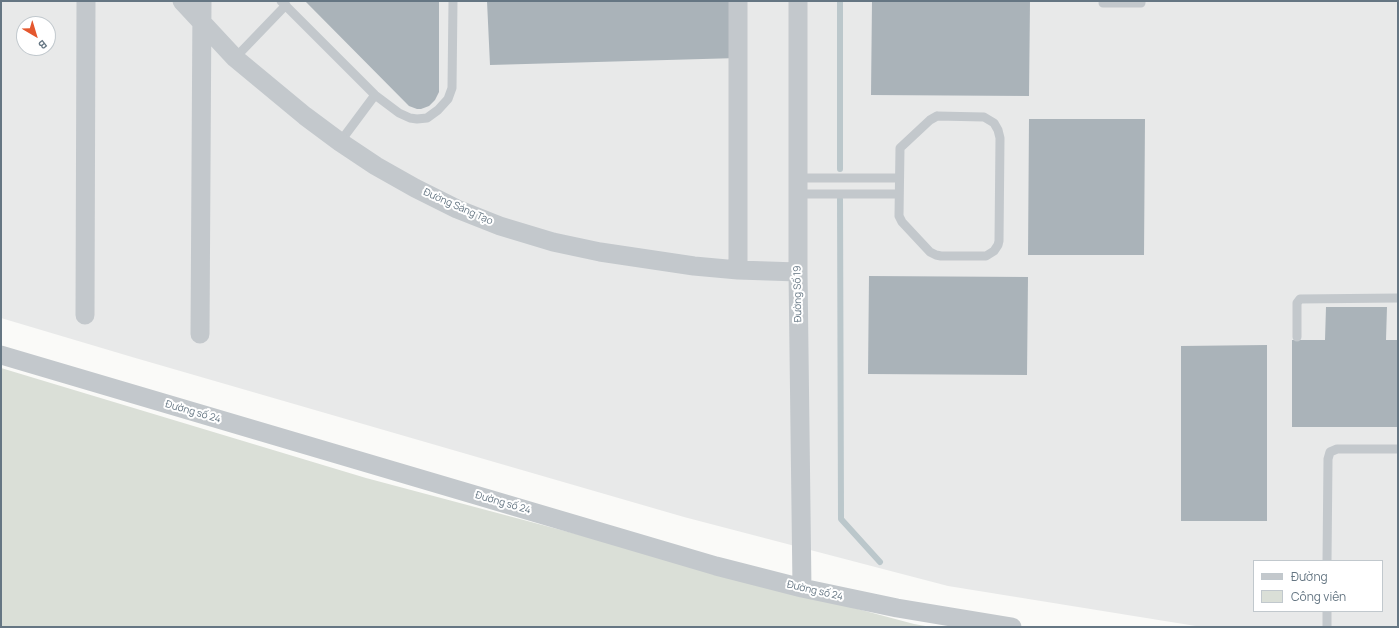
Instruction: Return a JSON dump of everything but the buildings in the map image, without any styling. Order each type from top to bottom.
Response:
[{"type":"street","points":[[85,315],[86,1]]},
{"type":"street","name":"Đường Sáng Tạo","points":[[182,1],[235,58],[283,99],[340,142],[376,166],[457,209],[500,226],[553,242],[600,252],[679,264],[738,270],[798,272]]},
{"type":"street","points":[[200,334],[202,1]]},
{"type":"street","points":[[738,1],[738,270]]},
{"type":"street","name":"Đường Số 19","points":[[798,1],[798,272],[802,588]]},
{"type":"street","name":"Đường số 24","points":[[1,355],[708,564],[802,588],[897,608],[1012,627]]},
{"type":"lane","points":[[235,58],[283,3],[376,95],[399,113],[410,118],[423,119],[432,116],[444,104],[450,94],[453,82],[453,1]]},
{"type":"lane","points":[[1103,3],[1141,3],[1141,1]]},
{"type":"lane","points":[[340,142],[376,95]]},
{"type":"lane","points":[[939,116],[980,116],[991,120],[997,126],[1000,138],[1000,241],[998,246],[994,251],[984,256],[941,256],[933,254],[899,217],[899,178],[900,148],[932,118],[939,116]]},
{"type":"lane","points":[[798,186],[899,178]]},
{"type":"lane","points":[[798,186],[898,194]]},
{"type":"lane","points":[[1297,337],[1297,303],[1300,299],[1398,298]]},
{"type":"lane","points":[[1327,560],[1328,459],[1330,452],[1337,449],[1398,449]]},
{"type":"lane","points":[[1327,612],[1327,627]]},
{"type":"shaded area","points":[[1,1],[1398,1],[1398,627],[1202,627],[948,586],[684,517],[1,318]]},
{"type":"green space","points":[[1,368],[366,478],[914,624],[931,627],[1,627]]},
{"type":"waterway","points":[[840,1],[840,169]]},
{"type":"waterway","points":[[840,199],[841,519],[880,562]]}]
